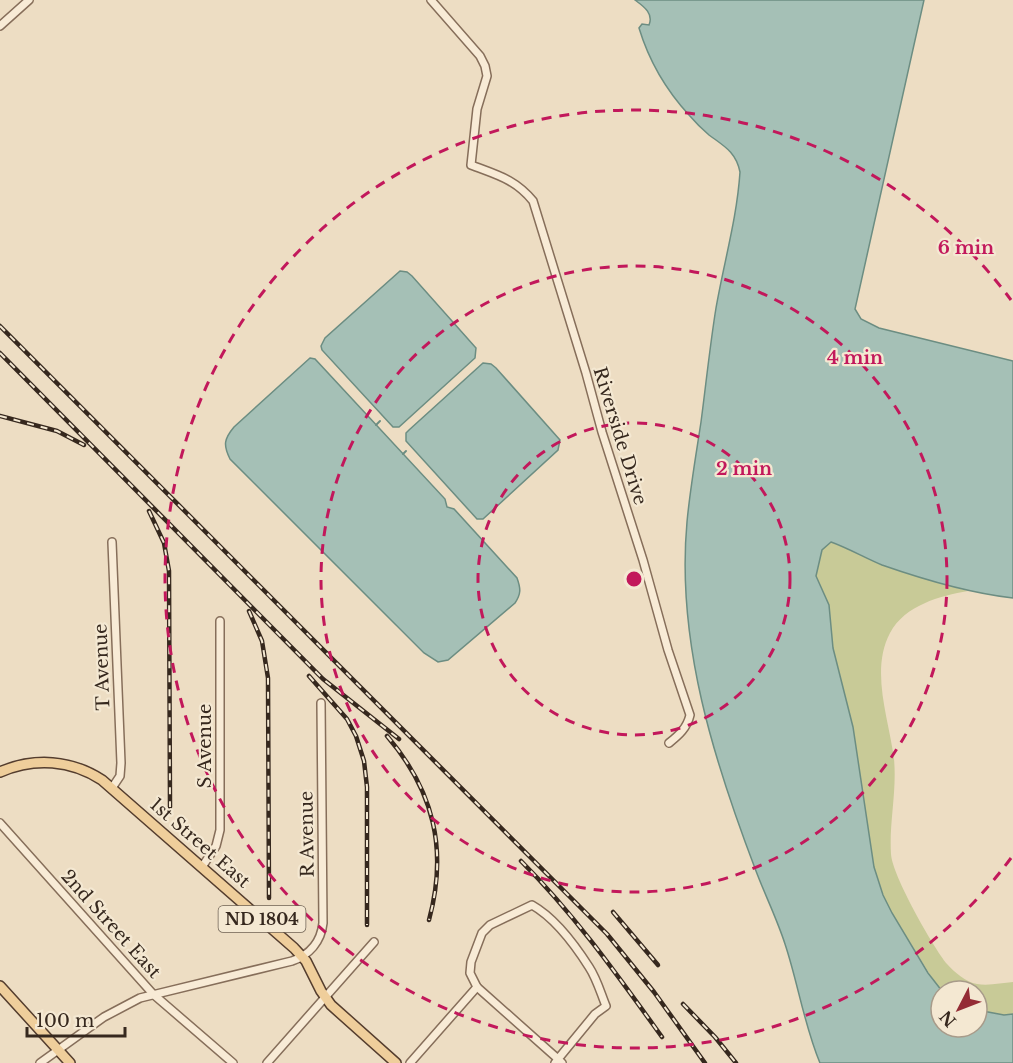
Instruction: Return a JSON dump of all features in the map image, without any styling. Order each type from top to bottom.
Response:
[{"type":"main road","name":"1st Street East","points":[[0,772],[30,763],[65,764],[93,774],[112,788],[302,956],[325,998],[396,1063]]},
{"type":"main road","points":[[0,986],[70,1063]]},
{"type":"street","points":[[0,26],[29,0]]},
{"type":"street","name":"Riverside Drive","points":[[431,0],[480,56],[485,66],[487,76],[477,109],[471,165],[513,181],[533,201],[643,560],[668,650],[690,715],[681,733],[669,744]]},
{"type":"street","name":"T Avenue","points":[[112,542],[121,763],[120,776],[112,788]]},
{"type":"street","name":"S Avenue","points":[[202,867],[216,846],[219,830],[220,621]]},
{"type":"street","name":"R Avenue","points":[[302,956],[311,950],[320,937],[323,923],[321,703]]},
{"type":"street","name":"2nd Street East","points":[[0,823],[153,994],[233,1063]]},
{"type":"street","points":[[532,905],[543,911],[571,942],[590,969],[606,1006],[595,1014],[558,1062],[477,987],[470,973],[471,962],[482,933],[490,925],[532,905]]},
{"type":"street","points":[[267,1063],[374,942]]},
{"type":"street","points":[[40,1063],[115,1010],[140,998],[286,963],[302,956]]},
{"type":"street","points":[[410,1063],[477,987]]},
{"type":"green space","points":[[830,542],[931,581],[968,591],[924,603],[905,615],[890,633],[881,663],[883,695],[895,771],[891,831],[893,864],[905,894],[923,927],[947,964],[965,979],[933,979],[883,895],[874,867],[853,727],[833,648],[829,605],[816,576],[822,550]]},
{"type":"green space","points":[[1013,982],[1013,1014],[989,1012],[989,985]]},
{"type":"shaded area","points":[[635,0],[924,0],[855,309],[861,319],[879,328],[1013,361],[1013,598],[963,589],[914,576],[882,565],[831,542],[822,550],[816,576],[829,605],[833,648],[853,727],[874,867],[883,895],[892,913],[933,979],[929,979],[929,1039],[989,1039],[989,1012],[1013,1014],[1013,1063],[820,1063],[814,1049],[785,944],[756,871],[713,744],[693,656],[687,612],[685,567],[690,497],[714,322],[733,223],[740,172],[732,154],[694,120],[673,96],[659,74],[639,28],[642,24],[649,25],[650,21],[647,10]]},
{"type":"shaded area","points":[[400,271],[412,276],[476,348],[475,358],[399,427],[393,427],[322,350],[321,346],[325,338]]},
{"type":"shaded area","points":[[310,358],[315,359],[445,499],[447,507],[454,509],[517,578],[520,591],[515,603],[448,660],[438,662],[424,653],[230,459],[226,442],[234,427]]},
{"type":"shaded area","points":[[483,363],[491,364],[496,368],[560,440],[558,450],[483,519],[477,519],[406,441],[406,433]]},
{"type":"waterway","points":[[376,425],[380,421]]},
{"type":"waterway","points":[[403,454],[406,451]]},
{"type":"railway","points":[[0,326],[607,934],[654,992],[705,1063]]},
{"type":"railway","points":[[0,353],[323,679],[399,739]]},
{"type":"railway","points":[[0,416],[57,431],[84,445]]},
{"type":"railway","points":[[149,511],[164,543],[169,571],[170,807]]},
{"type":"railway","points":[[249,611],[262,641],[268,678],[269,898]]},
{"type":"railway","points":[[309,676],[347,719],[356,736],[364,761],[367,787],[367,925]]},
{"type":"railway","points":[[387,736],[416,778],[433,822],[437,869],[435,894],[429,920]]},
{"type":"railway","points":[[521,861],[578,924],[662,1037]]},
{"type":"railway","points":[[613,912],[658,965]]},
{"type":"railway","points":[[683,1004],[736,1063]]}]
